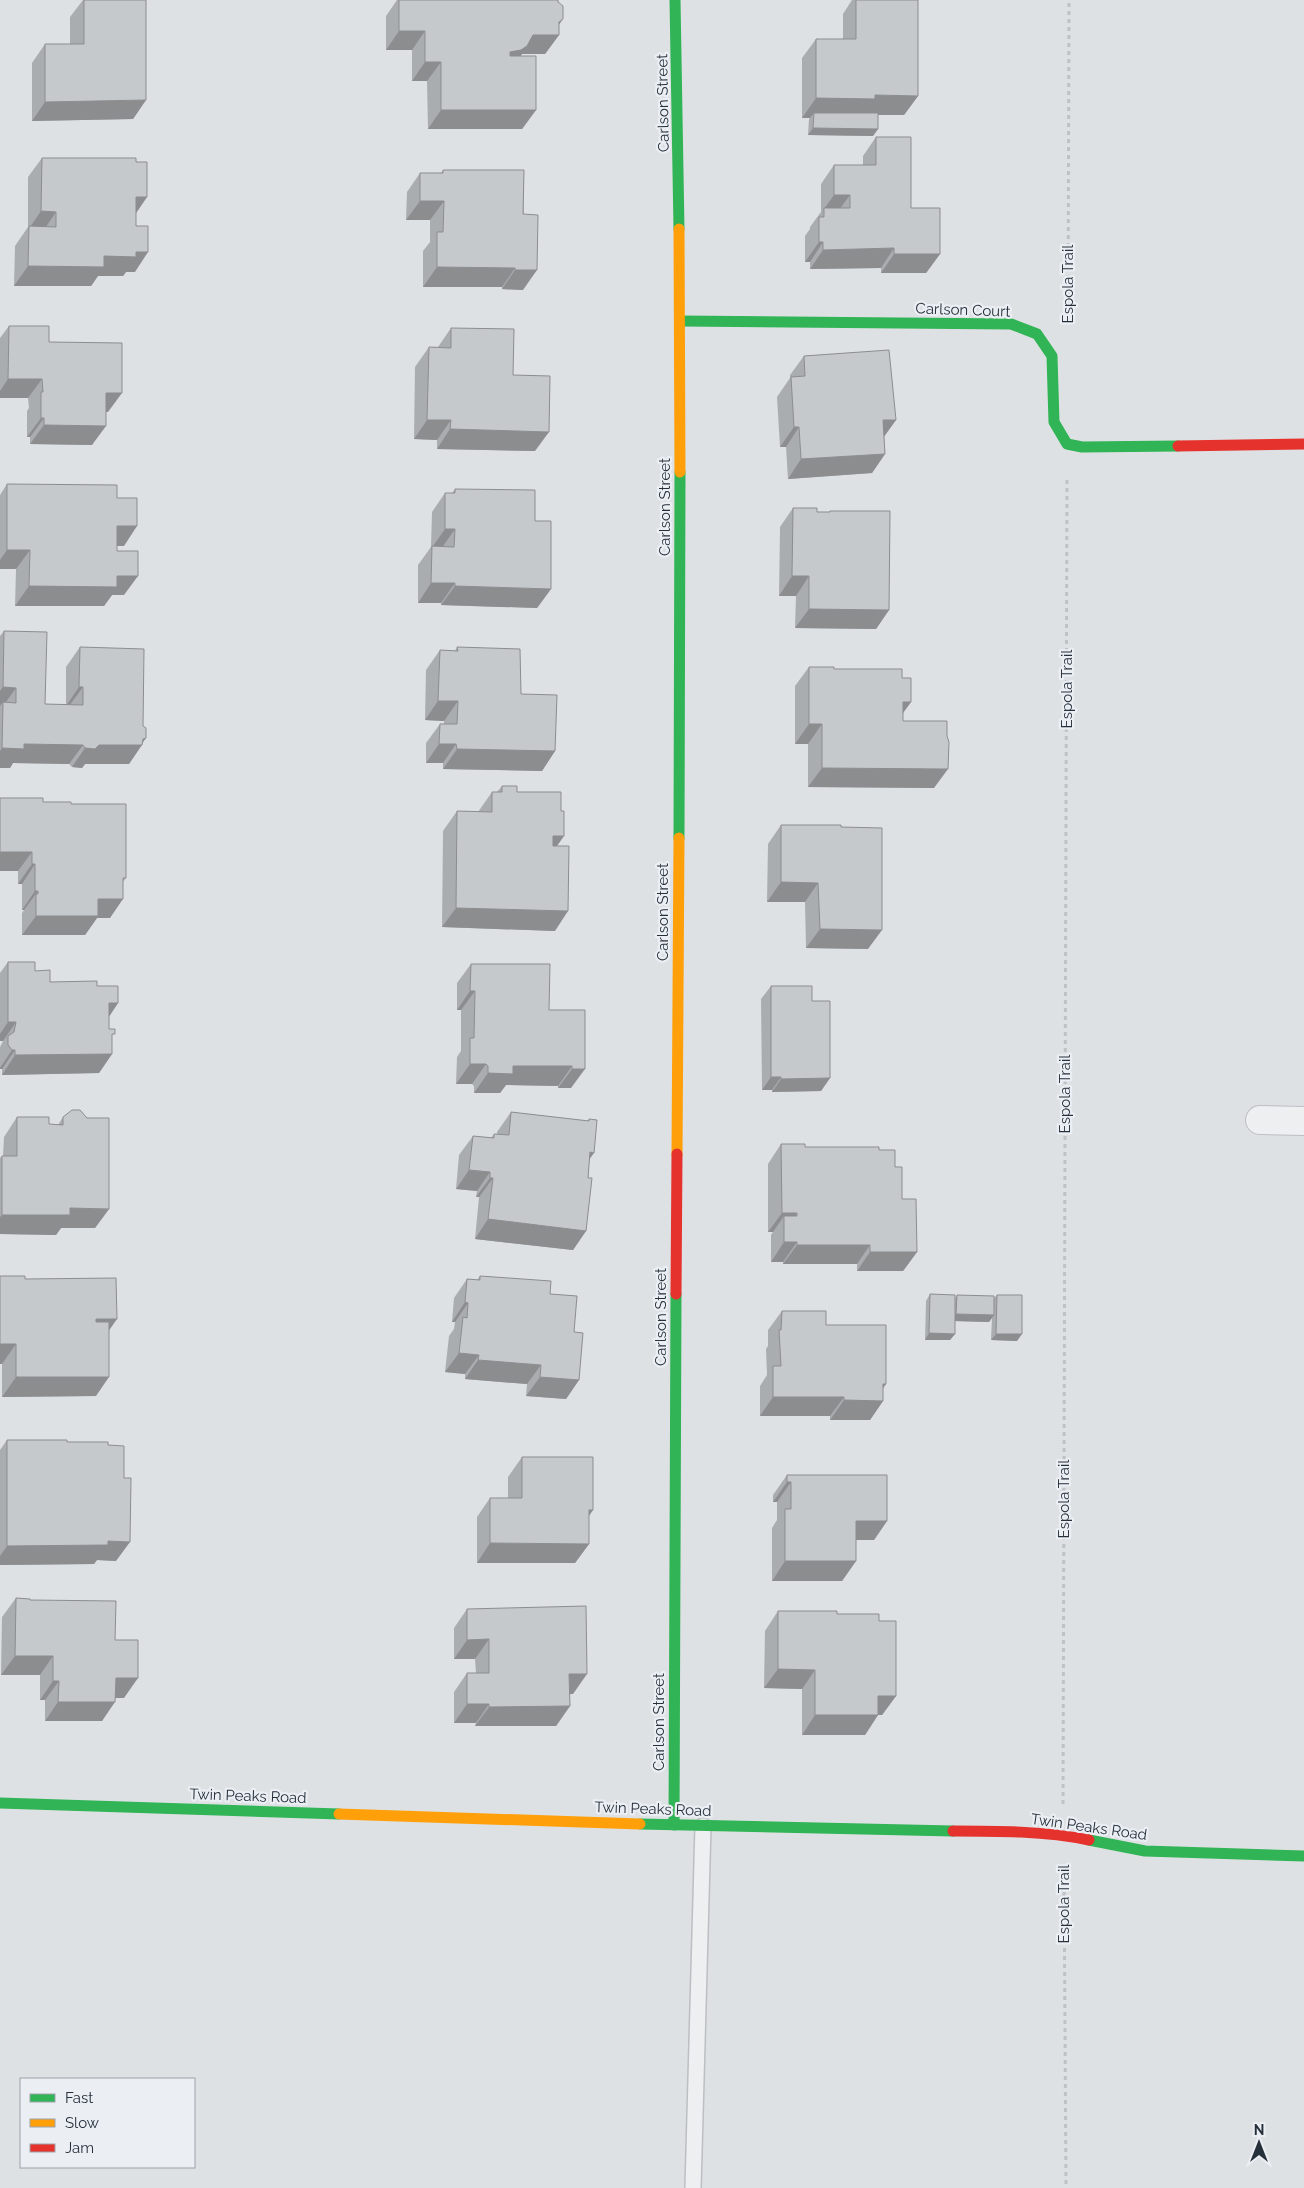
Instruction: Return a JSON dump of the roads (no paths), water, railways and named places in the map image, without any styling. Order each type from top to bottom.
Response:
[{"type":"street","name":"Carlson Street","points":[[674,1825],[681,321],[675,0]]},
{"type":"street","name":"Carlson Court","points":[[681,321],[1011,324],[1037,334],[1052,356],[1054,422],[1067,444],[1082,447],[1304,444]]},
{"type":"street","points":[[1260,1120],[1304,1121]]},
{"type":"street","name":"Twin Peaks Road","points":[[0,1802],[703,1826],[1026,1832],[1063,1835],[1145,1851],[1304,1856]]},
{"type":"lane","points":[[694,2188],[703,1826]]}]
